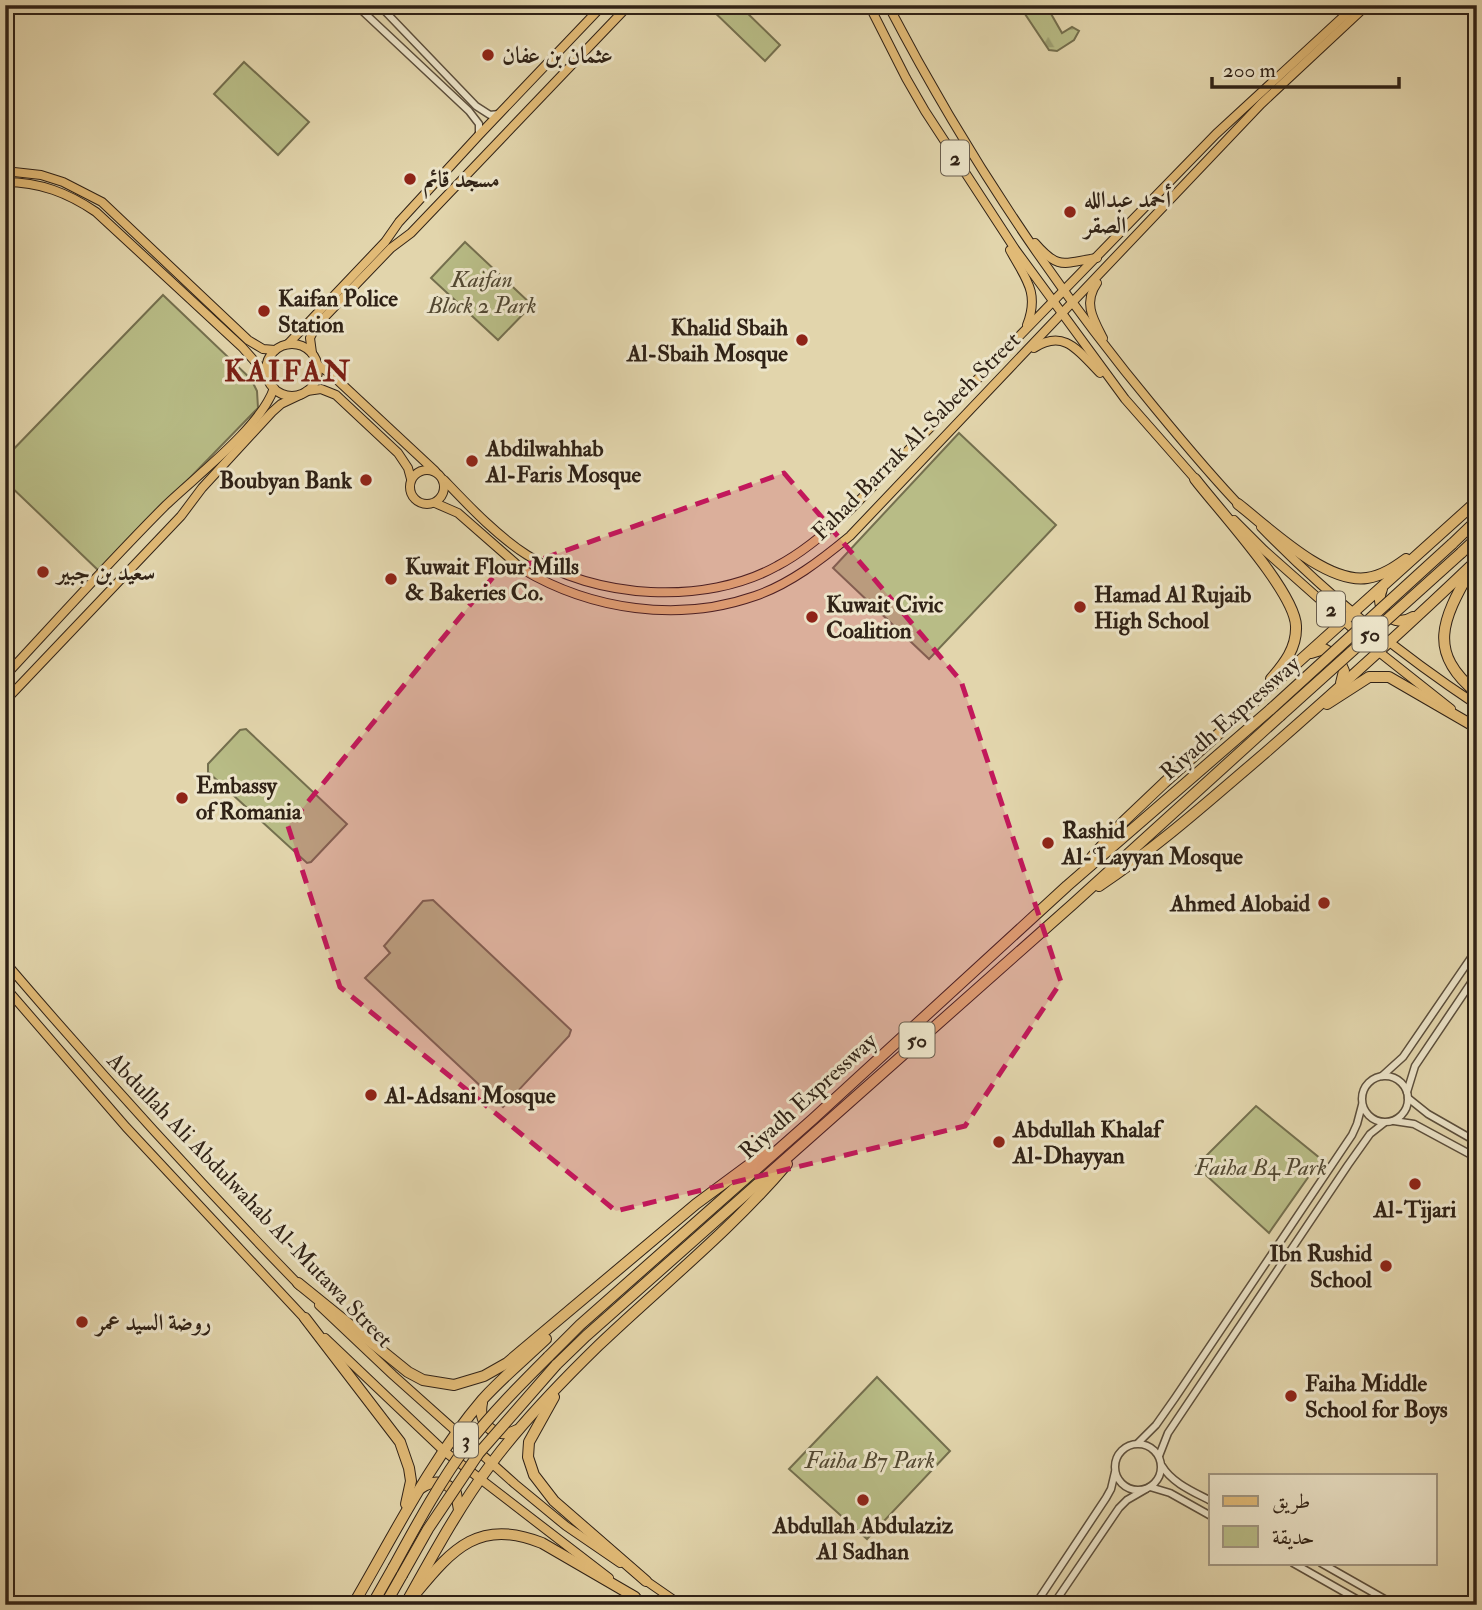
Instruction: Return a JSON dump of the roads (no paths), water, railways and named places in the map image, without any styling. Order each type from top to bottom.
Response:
[{"type":"highway","points":[[1195,479],[1273,577],[1294,614],[1296,627],[1291,653],[1247,707]]},
{"type":"highway","points":[[1067,886],[1124,821],[1477,501]]},
{"type":"highway","points":[[1238,504],[1319,566],[1335,574],[1350,577],[1366,578],[1381,574],[1438,537]]},
{"type":"highway","name":"Riyadh Expressway","points":[[385,1605],[428,1529],[479,1452],[556,1365],[1073,904],[1477,520]]},
{"type":"highway","name":"Riyadh Expressway","points":[[372,1605],[418,1521],[468,1444],[498,1409],[580,1325],[813,1119],[1067,886],[1275,713],[1477,538]]},
{"type":"highway","points":[[1073,904],[1127,867],[1176,828],[1379,652],[1477,560]]},
{"type":"highway","points":[[1477,560],[1454,600],[1445,627],[1444,641],[1453,670],[1477,693]]},
{"type":"highway","points":[[1384,586],[1379,603],[1390,619],[1399,622],[1416,616]]},
{"type":"highway","points":[[1309,653],[1324,649],[1338,657],[1345,671],[1339,686]]},
{"type":"highway","points":[[1295,726],[1358,683],[1369,677],[1379,676],[1389,677],[1477,727]]},
{"type":"highway","points":[[298,1283],[408,1372],[424,1380],[446,1384],[467,1382],[507,1363],[696,1204],[813,1119]]},
{"type":"highway","points":[[406,1605],[480,1479],[519,1430],[598,1346],[726,1228],[779,1174],[809,1138]]},
{"type":"highway","points":[[353,1605],[419,1489],[457,1432],[484,1399],[572,1310]]},
{"type":"highway","points":[[305,1318],[390,1428],[404,1453],[409,1468],[409,1496],[385,1551]]},
{"type":"highway","points":[[564,1381],[528,1442],[528,1457],[534,1475],[554,1501],[646,1581]]},
{"type":"highway","points":[[484,1399],[481,1408],[486,1425],[501,1434],[519,1430]]},
{"type":"highway","points":[[419,1489],[431,1482],[445,1484],[456,1493],[459,1500],[458,1514]]},
{"type":"highway","points":[[406,1605],[455,1550],[477,1537],[495,1534],[526,1537],[542,1544],[635,1597]]},
{"type":"main road","points":[[267,374],[270,356],[275,350],[288,344],[385,242],[438,178],[603,5]]},
{"type":"main road","points":[[5,182],[24,182],[50,188],[78,200],[96,212],[243,347],[267,374],[274,388],[286,395],[321,389],[335,395],[398,453],[408,468],[410,488],[415,499],[426,504],[435,502],[444,493],[444,480],[339,381],[318,365],[312,353],[310,338],[316,326],[391,248],[411,233],[629,5]]},
{"type":"main road","points":[[870,5],[899,55],[907,58],[911,54],[911,48]]},
{"type":"main road","name":"2","points":[[870,5],[912,89],[996,222],[1125,399],[1195,479],[1264,550],[1379,652],[1477,727]]},
{"type":"main road","name":"2","points":[[888,5],[958,131],[1063,292],[1218,484],[1283,550],[1389,642],[1477,705]]},
{"type":"main road","name":"Fahad Barrak Al-Sabeeh Street","points":[[444,480],[516,547],[549,567],[590,582],[628,590],[700,590],[760,575],[778,566],[830,529],[1216,134],[1356,5]]},
{"type":"main road","points":[[1112,356],[1088,301],[1117,255],[1298,67],[1367,5]]},
{"type":"main road","points":[[540,72],[543,83],[554,83]]},
{"type":"main road","points":[[523,89],[532,86],[536,88],[536,101]]},
{"type":"main road","points":[[1216,134],[1224,133],[1227,141]]},
{"type":"main road","points":[[452,163],[455,174],[466,175]]},
{"type":"main road","points":[[5,171],[41,175],[63,182],[102,202],[248,340],[263,349],[275,350]]},
{"type":"main road","points":[[438,178],[449,180],[452,190]]},
{"type":"main road","points":[[1163,187],[1161,193],[1164,198],[1167,200],[1173,196]]},
{"type":"main road","points":[[1004,205],[1054,261],[1067,264],[1097,258]]},
{"type":"main road","points":[[399,222],[401,231],[411,233]]},
{"type":"main road","points":[[996,222],[1032,294],[1033,306],[1025,330]]},
{"type":"main road","name":"Fahad Barrak Al-Sabeeh Street","points":[[435,502],[458,513],[522,569],[546,583],[588,598],[626,607],[689,609],[727,603],[768,590],[828,555],[850,536],[1117,255]]},
{"type":"main road","points":[[1020,358],[1045,341],[1063,341],[1074,348],[1125,399]]},
{"type":"main road","points":[[288,344],[305,347],[312,353]]},
{"type":"main road","points":[[5,701],[181,516],[202,488],[272,412],[281,404],[303,393],[316,380],[318,365]]},
{"type":"main road","points":[[5,676],[167,504],[223,453],[268,403],[274,388]]},
{"type":"main road","points":[[939,417],[939,426],[942,429],[951,429]]},
{"type":"main road","points":[[924,432],[932,433],[936,445]]},
{"type":"main road","points":[[411,479],[422,470],[435,471]]},
{"type":"main road","points":[[167,504],[177,506],[181,516]]},
{"type":"main road","points":[[778,566],[775,574],[777,578],[785,581]]},
{"type":"main road","points":[[760,575],[767,575],[771,580],[768,590]]},
{"type":"main road","points":[[588,598],[594,591],[590,582]]},
{"type":"main road","points":[[700,590],[695,600],[704,607]]},
{"type":"main road","points":[[78,599],[81,608],[91,611]]},
{"type":"main road","points":[[64,613],[68,611],[75,614],[78,625]]},
{"type":"main road","name":"Abdullah Ali Abdulwahab Al-Mutawa Street","points":[[5,962],[86,1057],[206,1189],[343,1329],[566,1526],[681,1605]]},
{"type":"main road","name":"Abdullah Ali Abdulwahab Al-Mutawa Street","points":[[5,987],[126,1127],[305,1318],[380,1393],[444,1451],[647,1605]]},
{"type":"street","points":[[356,5],[476,118],[479,124],[478,135]]},
{"type":"street","points":[[379,5],[476,106],[490,116],[499,114]]},
{"type":"street","points":[[390,37],[398,33],[399,26]]},
{"type":"street","points":[[1035,1605],[1111,1489],[1115,1461],[1121,1450],[1138,1443],[1175,1398],[1352,1135],[1365,1088],[1404,1057],[1477,949]]},
{"type":"street","points":[[1394,1121],[1404,1113],[1415,1066],[1477,974]]},
{"type":"street","points":[[1382,1076],[1397,1080],[1427,1114],[1477,1142]]},
{"type":"street","points":[[1362,1105],[1369,1116],[1384,1123]]},
{"type":"street","points":[[1420,1127],[1419,1118],[1427,1114]]},
{"type":"street","points":[[1159,1456],[1168,1433],[1376,1127],[1394,1121],[1420,1127],[1477,1158]]},
{"type":"street","points":[[1352,1135],[1359,1133],[1363,1143]]},
{"type":"street","points":[[1307,1200],[1312,1208],[1320,1207]]},
{"type":"street","points":[[1297,1215],[1306,1213],[1310,1221]]},
{"type":"street","points":[[1138,1443],[1151,1447],[1159,1456],[1166,1473],[1177,1482],[1209,1500]]},
{"type":"street","points":[[1053,1605],[1119,1508],[1158,1480],[1161,1465]]},
{"type":"street","points":[[1115,1472],[1127,1487],[1170,1493],[1209,1515]]},
{"type":"street","points":[[1170,1493],[1170,1485],[1177,1482]]},
{"type":"street","points":[[1064,1561],[1073,1559],[1078,1568]]},
{"type":"street","points":[[1295,1564],[1367,1605]]},
{"type":"street","points":[[1323,1564],[1395,1605]]},
{"type":"place","name":"عثمان بن عفان","points":[[488,55]]},
{"type":"place","name":"مسجد قائم","points":[[410,179]]},
{"type":"place","name":"أحمد عبدالله الصقر","points":[[1070,212]]},
{"type":"place","name":"Kaifan Police Station","points":[[264,311]]},
{"type":"place","name":"Khalid Sbaih Al-Sbaih Mosque","points":[[802,340]]},
{"type":"place","name":"Abdilwahhab Al-Faris Mosque","points":[[472,461]]},
{"type":"place","name":"Boubyan Bank","points":[[366,480]]},
{"type":"place","name":"سعيد بن جبير","points":[[43,572]]},
{"type":"place","name":"Kuwait Flour Mills & Bakeries Co.","points":[[391,579]]},
{"type":"place","name":"Hamad Al Rujaib High School","points":[[1080,607]]},
{"type":"place","name":"Kuwait Civic Coalition","points":[[812,617]]},
{"type":"place","name":"Embassy of Romania","points":[[182,798]]},
{"type":"place","name":"Rashid Al-ʿLayyan Mosque","points":[[1048,843]]},
{"type":"place","name":"Ahmed Alobaid","points":[[1324,903]]},
{"type":"place","name":"Al-Adsani Mosque","points":[[371,1095]]},
{"type":"place","name":"Abdullah Khalaf Al-Dhayyan","points":[[999,1142]]},
{"type":"place","name":"Al-Tijari","points":[[1415,1184]]},
{"type":"place","name":"Ibn Rushid School","points":[[1386,1266]]},
{"type":"place","name":"روضة السيد عمر","points":[[82,1322]]},
{"type":"place","name":"Faiha Middle School for Boys","points":[[1291,1396]]},
{"type":"place","name":"Abdullah Abdulaziz Al Sadhan","points":[[863,1500]]},
{"type":"district","name":"KAIFAN","points":[[288,371]]},
{"type":"park label","name":"Kaifan Block 2 Park","points":[[482,292]]},
{"type":"park label","name":"Faiha B4 Park","points":[[1261,1167]]},
{"type":"park label","name":"Faiha B7 Park","points":[[870,1460]]}]
